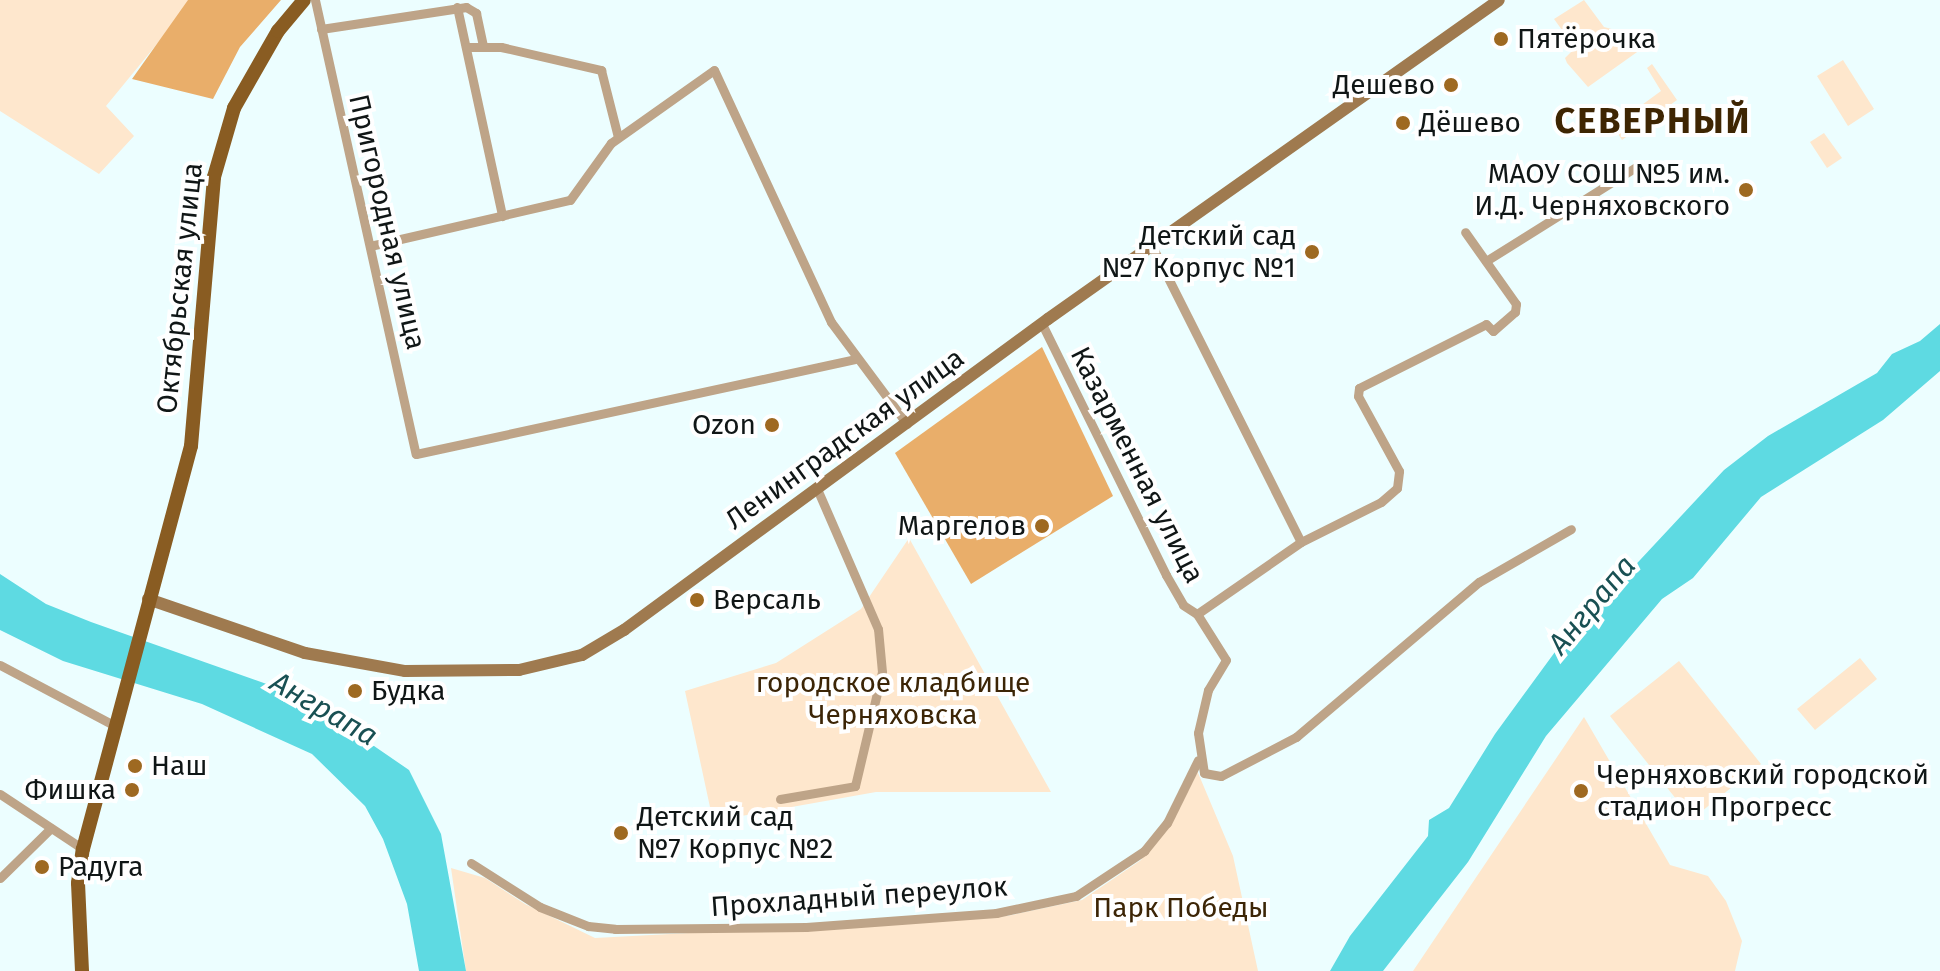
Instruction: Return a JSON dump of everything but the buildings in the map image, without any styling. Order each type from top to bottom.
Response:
[{"type":"main road","name":"Октябрьская улица","points":[[82,971],[78,883],[83,849],[191,446],[217,165],[248,82],[304,0]]},
{"type":"street","name":"Пригородная улица","points":[[315,0],[416,454],[855,359]]},
{"type":"street","name":"Ленинградская улица","points":[[148,599],[305,653],[405,671],[519,670],[582,655],[624,630],[1042,324],[1499,0]]},
{"type":"street","points":[[457,7],[502,216]]},
{"type":"street","points":[[321,29],[457,7],[474,10],[483,45]]},
{"type":"street","points":[[466,47],[483,45],[601,70],[618,137]]},
{"type":"street","points":[[370,246],[575,197],[618,137],[714,70],[806,271],[855,359],[907,424]]},
{"type":"street","points":[[1465,232],[1486,261],[1636,167]]},
{"type":"street","points":[[1152,246],[1301,542]]},
{"type":"street","name":"Казарменная улица","points":[[1042,324],[1171,585],[1186,609],[1197,614],[1301,542],[1381,502],[1400,480],[1396,462],[1358,396],[1359,388],[1486,324],[1493,331],[1510,318],[1516,304],[1486,261]]},
{"type":"street","points":[[780,799],[855,786],[882,672],[878,629],[817,489]]},
{"type":"street","points":[[1197,614],[1226,660],[1208,690],[1198,733],[1198,760],[1204,773],[1221,776],[1296,737],[1479,582],[1571,529]]},
{"type":"street","points":[[0,665],[115,726]]},
{"type":"street","name":"Прохладный переулок","points":[[471,863],[540,907],[588,926],[615,929],[806,927],[996,913],[1076,896],[1144,851],[1167,823],[1198,760]]},
{"type":"street","points":[[0,794],[83,849]]},
{"type":"street","points":[[0,878],[51,828]]},
{"type":"green space","points":[[0,0],[193,0],[106,106],[134,136],[99,174],[0,111]]},
{"type":"green space","points":[[1584,0],[1604,27],[1654,40],[1588,87],[1567,63],[1565,58],[1575,48],[1554,19]]},
{"type":"green space","points":[[1843,60],[1874,109],[1848,126],[1817,76]]},
{"type":"green space","points":[[1652,64],[1677,100],[1622,140],[1613,126],[1661,91],[1647,68]]},
{"type":"green space","points":[[1824,133],[1842,158],[1827,168],[1810,142]]},
{"type":"green space","name":"городское кладбище Черняховска","points":[[909,538],[1051,792],[876,792],[713,821],[685,691],[776,663],[861,609]]},
{"type":"green space","points":[[1860,658],[1877,679],[1815,730],[1797,709]]},
{"type":"green space","points":[[1679,661],[1761,764],[1692,819],[1610,716]]},
{"type":"green space","name":"Черняховский городской стадион Прогресс","points":[[1584,717],[1670,865],[1708,876],[1726,901],[1742,941],[1735,971],[1413,971]]},
{"type":"green space","name":"Парк Победы","points":[[1196,768],[1233,856],[1258,971],[466,971],[451,868],[485,878],[525,904],[595,938],[1007,916],[1082,900],[1141,860],[1171,821]]},
{"type":"shaded area","points":[[188,0],[281,0],[240,47],[213,99],[132,79]]},
{"type":"shaded area","points":[[1042,347],[1113,496],[971,584],[895,453]]},
{"type":"water","name":"Анграпа","points":[[1940,324],[1940,371],[1883,420],[1761,497],[1693,578],[1662,599],[1546,736],[1468,862],[1383,971],[1330,971],[1350,936],[1428,836],[1429,820],[1449,808],[1495,734],[1582,615],[1599,604],[1724,470],[1768,436],[1877,373],[1892,354],[1920,341]]},
{"type":"water","name":"Анграпа","points":[[0,574],[46,604],[275,687],[342,724],[409,770],[441,834],[466,971],[419,971],[407,904],[383,839],[365,806],[312,754],[202,704],[63,661],[0,630]]},
{"type":"place","name":"Пятёрочка","points":[[1501,39]]},
{"type":"place","name":"Дешево","points":[[1451,85]]},
{"type":"place","name":"Дёшево","points":[[1403,123]]},
{"type":"place","name":"МАОУ СОШ №5 им. И.Д. Черняховского","points":[[1746,190]]},
{"type":"place","name":"Детский сад №7 Корпус №1","points":[[1312,252]]},
{"type":"place","name":"Ozon","points":[[772,425]]},
{"type":"place","name":"Маргелов","points":[[1042,526]]},
{"type":"place","name":"Версаль","points":[[697,600]]},
{"type":"place","name":"Будка","points":[[355,691]]},
{"type":"place","name":"Наш","points":[[135,766]]},
{"type":"place","name":"Фишка","points":[[132,790]]},
{"type":"place","name":"Черняховский городской стадион Прогресс","points":[[1581,791]]},
{"type":"place","name":"Детский сад №7 Корпус №2","points":[[621,833]]},
{"type":"place","name":"Радуга","points":[[42,867]]},
{"type":"district","name":"СЕВЕРНЫЙ","points":[[1653,122]]}]
